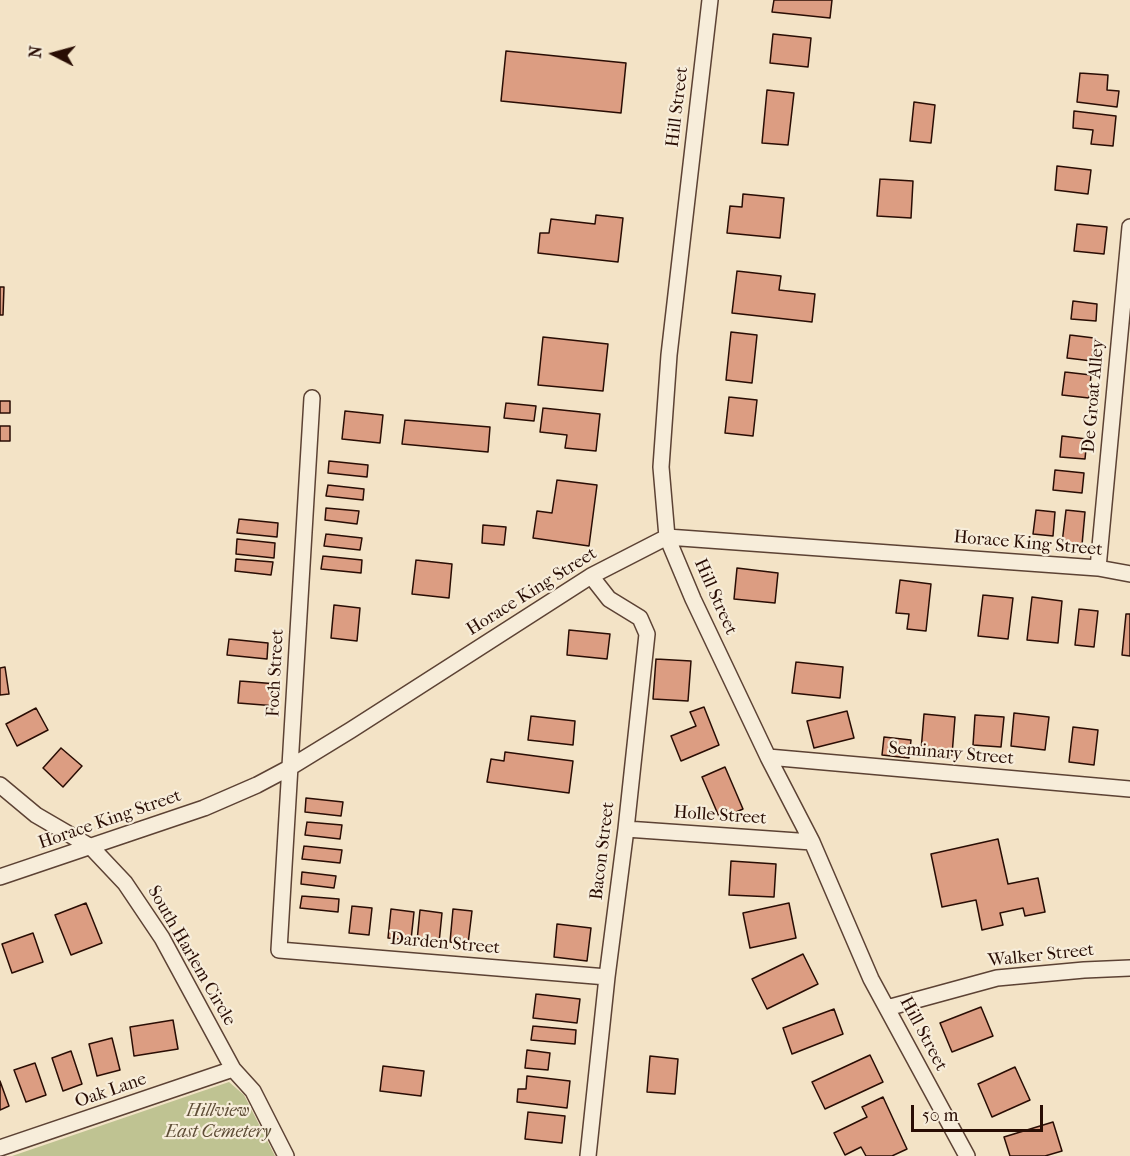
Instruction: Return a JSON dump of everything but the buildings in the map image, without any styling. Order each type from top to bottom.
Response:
[{"type":"street","name":"Hill Street","points":[[710,0],[669,355],[661,467],[667,537],[693,599],[768,757],[812,843],[872,979],[967,1156]]},
{"type":"street","name":"De Groat Alley","points":[[1098,568],[1127,287],[1130,227]]},
{"type":"street","name":"Foch Street","points":[[279,950],[312,398]]},
{"type":"street","name":"Horace King Street","points":[[0,877],[204,808],[257,785],[289,768],[591,576],[667,537],[1098,568],[1130,574]]},
{"type":"street","name":"Bacon Street","points":[[588,1156],[647,634],[640,618],[609,599],[591,576]]},
{"type":"street","name":"Seminary Street","points":[[768,757],[1130,789]]},
{"type":"street","name":"South Harlem Circle","points":[[0,785],[36,815],[91,847],[125,883],[162,938],[233,1069],[253,1091],[286,1156]]},
{"type":"street","name":"Holle Street","points":[[626,829],[812,843]]},
{"type":"street","name":"Darden Street","points":[[279,950],[607,977]]},
{"type":"street","name":"Walker Street","points":[[887,1008],[997,978],[1130,968]]},
{"type":"street","name":"Oak Lane","points":[[0,1148],[233,1069]]},
{"type":"green space","name":"Hillview East Cemetery","points":[[229,1082],[244,1095],[275,1156],[12,1156]]}]
